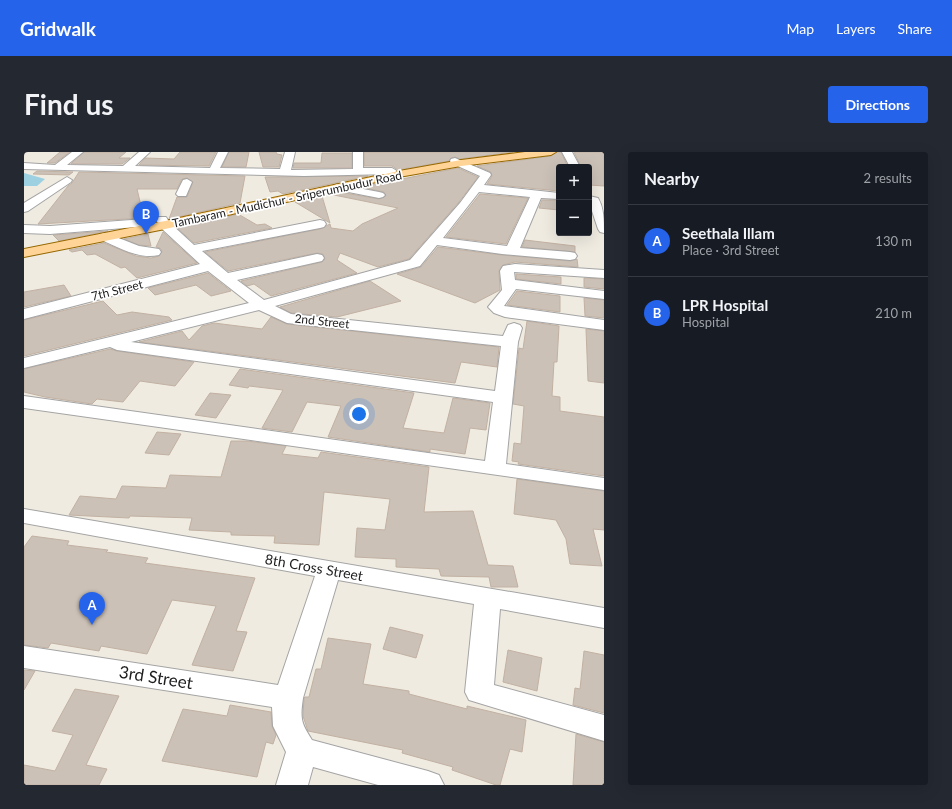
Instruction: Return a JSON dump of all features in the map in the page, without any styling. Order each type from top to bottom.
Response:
[{"type":"main road","name":"Tambaram - Mudichur - Sriperumbudur Road","points":[[24,246],[145,223],[164,222],[458,162],[521,152]]},
{"type":"main road","name":"Tambaram - Mudichur - Sriperumbudur Road","points":[[24,253],[106,237],[164,222],[392,170],[551,152]]},
{"type":"street","points":[[24,208],[65,176],[78,152]]},
{"type":"street","points":[[126,169],[145,152]]},
{"type":"street","points":[[214,170],[223,152]]},
{"type":"street","points":[[285,172],[290,152]]},
{"type":"street","points":[[358,152],[358,171]]},
{"type":"street","points":[[567,152],[573,164]]},
{"type":"street","points":[[24,363],[261,305],[415,263],[464,205],[486,175],[458,162]]},
{"type":"street","points":[[24,166],[65,176],[126,169],[285,172],[392,170]]},
{"type":"street","points":[[172,182],[298,180],[302,190]]},
{"type":"street","points":[[182,194],[187,182]]},
{"type":"street","points":[[337,187],[379,195]]},
{"type":"street","points":[[476,188],[556,196]]},
{"type":"street","points":[[512,251],[538,194]]},
{"type":"street","points":[[592,200],[594,200],[604,229]]},
{"type":"street","name":"2nd Street","points":[[164,222],[210,266],[225,278],[261,305],[286,318],[510,342]]},
{"type":"street","points":[[24,229],[50,230],[145,223]]},
{"type":"street","points":[[193,249],[320,224]]},
{"type":"street","points":[[106,237],[136,250],[154,252]]},
{"type":"street","points":[[434,241],[512,251],[570,256]]},
{"type":"street","points":[[225,278],[317,258]]},
{"type":"street","name":"7th Street","points":[[24,314],[210,266]]},
{"type":"street","points":[[604,274],[515,268],[508,269],[509,290],[496,306],[499,310],[604,325]]},
{"type":"street","points":[[508,284],[604,295]]},
{"type":"street","points":[[495,468],[502,398],[510,342],[517,321],[604,332]]},
{"type":"street","points":[[107,343],[502,398]]},
{"type":"street","points":[[24,402],[604,484]]},
{"type":"street","name":"8th Cross Street","points":[[24,516],[604,618]]},
{"type":"street","points":[[329,569],[288,698],[285,719],[288,728],[302,751],[401,776],[428,785]]},
{"type":"street","points":[[488,598],[479,692],[604,728]]},
{"type":"street","name":"3rd Street","points":[[24,657],[288,698]]},
{"type":"street","points":[[292,785],[302,751]]},
{"type":"water","points":[[24,173],[45,179],[37,186],[24,186]]},
{"type":"building","points":[[60,152],[70,152],[55,163],[47,163]]},
{"type":"building","points":[[84,152],[126,152],[119,158],[130,158],[122,164],[71,164]]},
{"type":"building","points":[[180,152],[216,152],[209,166],[139,165],[145,158],[174,159]]},
{"type":"building","points":[[229,152],[249,152],[246,167],[222,167]]},
{"type":"building","points":[[259,152],[276,152],[277,154],[282,155],[279,167],[263,167]]},
{"type":"building","points":[[364,152],[513,152],[460,159],[455,157],[451,158],[449,161],[398,170],[392,166],[364,166]]},
{"type":"building","points":[[557,152],[561,152],[567,164],[556,164],[556,191],[487,184],[492,176],[491,172],[477,166],[551,156]]},
{"type":"building","points":[[574,152],[604,152],[604,186],[592,185],[592,164],[580,164]]},
{"type":"building","points":[[322,153],[352,153],[352,168],[293,168],[294,163],[321,163]]},
{"type":"building","points":[[458,168],[478,177],[459,202],[409,259],[378,267],[340,253],[337,260],[357,273],[271,296],[254,284],[247,286],[241,281],[322,262],[325,259],[323,254],[317,253],[228,271],[205,252],[320,229],[330,224],[331,228],[353,231],[362,224],[398,208],[329,194],[339,192],[379,199],[386,196],[384,192],[361,187]]},
{"type":"building","points":[[37,171],[73,172],[69,175],[33,174]]},
{"type":"building","points":[[79,172],[245,176],[240,203],[169,219],[177,197],[187,197],[193,182],[187,178],[182,179],[177,189],[137,189],[144,218],[38,224],[72,183]]},
{"type":"building","points":[[368,176],[283,194],[278,191],[270,192],[265,177]]},
{"type":"building","points":[[480,194],[528,198],[506,244],[446,237]]},
{"type":"building","points":[[322,196],[330,223],[295,202]]},
{"type":"building","points":[[542,200],[556,200],[556,210],[539,208]]},
{"type":"building","points":[[238,214],[257,225],[265,224],[272,228],[194,243],[177,228]]},
{"type":"building","points":[[108,231],[59,241],[53,235]]},
{"type":"building","points":[[163,232],[197,263],[137,278],[125,267],[121,268],[95,254],[87,255],[82,250],[72,252],[69,250],[104,243],[136,256],[151,258],[159,256],[162,251],[160,248],[156,247]]},
{"type":"building","points":[[148,234],[151,246],[139,245],[124,239]]},
{"type":"building","points":[[525,240],[575,246],[575,252],[522,247]]},
{"type":"building","points":[[438,247],[502,255],[570,261],[577,259],[578,267],[515,262],[503,265],[499,271],[500,290],[475,303],[397,274],[421,267]]},
{"type":"building","points":[[208,273],[231,291],[211,296],[196,285],[155,295],[148,288]]},
{"type":"building","points":[[516,274],[561,277],[561,284],[516,279]]},
{"type":"building","points":[[584,278],[604,279],[604,289],[584,287]]},
{"type":"building","points":[[370,281],[401,301],[337,317],[291,313],[280,307]]},
{"type":"building","points":[[64,285],[71,296],[24,307],[24,292]]},
{"type":"building","points":[[517,291],[560,296],[560,312],[507,305]]},
{"type":"building","points":[[584,298],[604,300],[604,318],[585,316]]},
{"type":"building","points":[[103,301],[117,315],[132,312],[169,317],[172,320],[24,356],[24,320]]},
{"type":"building","points":[[271,317],[287,324],[499,347],[497,367],[461,362],[455,383],[139,342],[182,331],[189,340],[202,326],[214,323],[262,329]]},
{"type":"building","points":[[527,321],[559,326],[557,362],[554,362],[552,396],[560,397],[560,411],[604,417],[604,476],[518,464],[519,462],[512,461],[514,443],[521,444],[524,406],[513,404],[519,348],[523,349]]},
{"type":"building","points":[[586,329],[604,331],[604,383],[588,381]]},
{"type":"building","points":[[110,349],[194,362],[175,386],[140,381],[123,402],[97,399],[92,404],[45,397],[24,392],[24,369]]},
{"type":"building","points":[[240,369],[414,393],[403,428],[444,433],[453,398],[490,403],[486,430],[470,428],[465,454],[430,449],[430,452],[328,437],[341,406],[307,402],[292,432],[262,428],[283,390],[249,386],[248,388],[229,385]]},
{"type":"building","points":[[210,393],[231,395],[216,418],[195,415]]},
{"type":"building","points":[[157,432],[181,434],[169,455],[145,453]]},
{"type":"building","points":[[231,441],[247,441],[286,446],[282,454],[318,458],[321,452],[429,467],[424,512],[473,511],[488,565],[513,566],[518,587],[491,587],[489,577],[441,576],[439,569],[396,567],[396,559],[355,557],[357,528],[385,530],[390,499],[324,492],[319,545],[274,543],[275,536],[231,535],[231,532],[189,530],[192,518],[130,516],[129,518],[69,515],[80,496],[116,499],[122,486],[166,488],[170,475],[221,477]]},
{"type":"building","points":[[517,479],[604,491],[604,530],[593,529],[602,566],[570,564],[566,539],[556,520],[514,514]]},
{"type":"building","points":[[32,536],[69,541],[67,545],[108,550],[106,552],[148,558],[145,563],[255,578],[236,631],[247,632],[233,671],[192,665],[216,606],[172,600],[147,654],[101,646],[99,651],[51,643],[48,648],[24,645],[24,547]]},
{"type":"building","points":[[390,627],[423,635],[416,658],[383,649]]},
{"type":"building","points":[[328,638],[371,644],[363,684],[409,691],[409,694],[467,709],[467,706],[526,720],[522,752],[510,749],[500,785],[452,770],[453,767],[402,753],[403,750],[308,731],[303,716],[304,698],[309,697],[316,669],[321,669]]},
{"type":"building","points":[[508,650],[542,658],[537,691],[503,682]]},
{"type":"building","points":[[584,651],[604,655],[604,713],[573,705],[575,688],[580,689]]},
{"type":"building","points":[[24,670],[35,671],[24,690]]},
{"type":"building","points":[[75,689],[119,696],[86,765],[107,769],[99,785],[24,785],[24,765],[55,771],[73,735],[52,731]]},
{"type":"building","points":[[230,705],[271,712],[272,726],[276,735],[273,744],[266,742],[257,777],[162,761],[183,709],[227,716]]},
{"type":"building","points":[[576,734],[604,742],[604,785],[573,785]]},
{"type":"place","name":"LPR Hospital","points":[[146,234]]},
{"type":"place","name":"Seethala Illam","points":[[92,625]]}]
